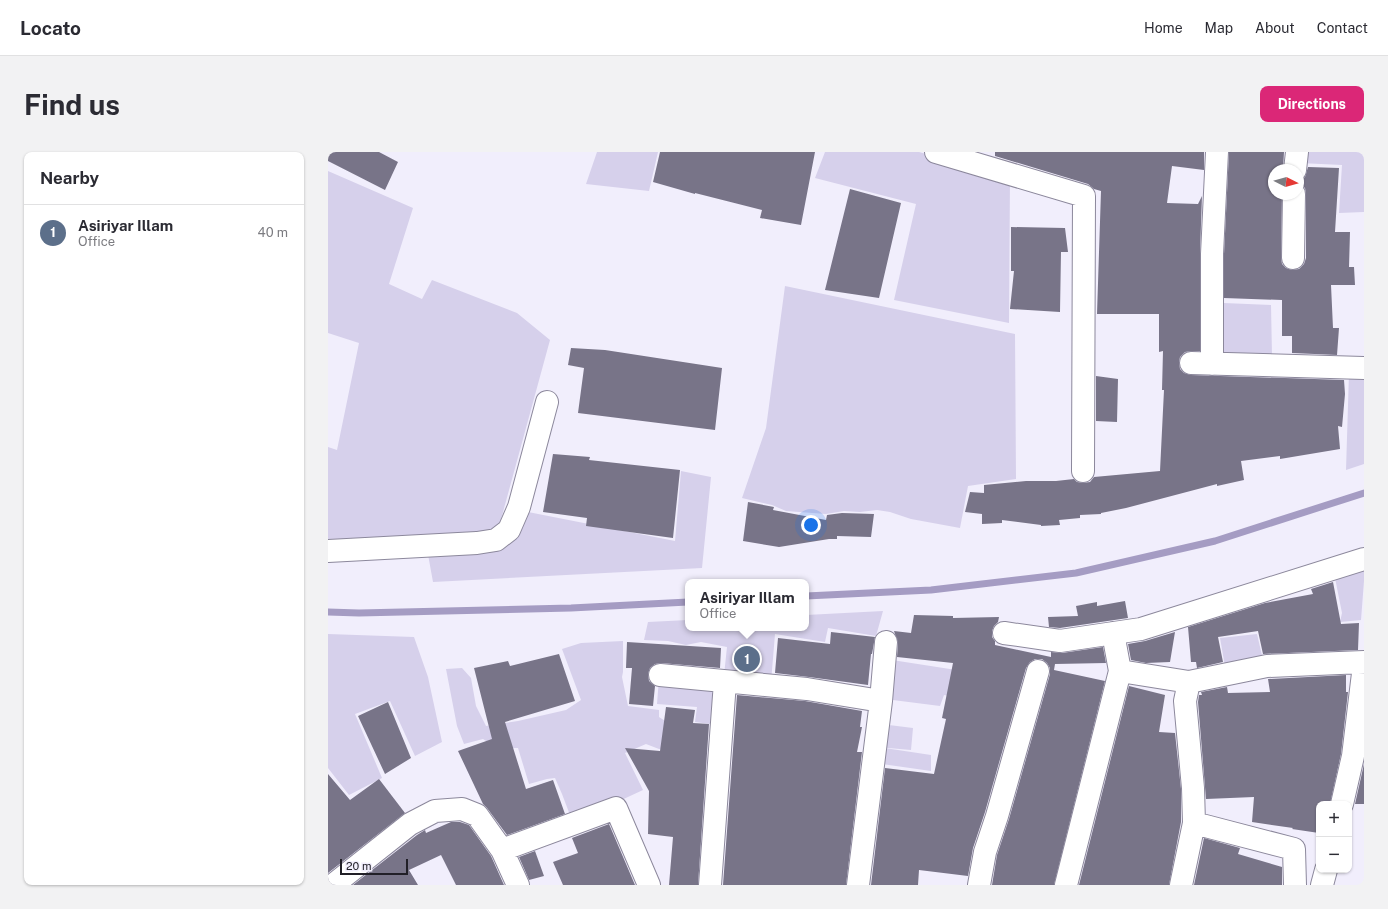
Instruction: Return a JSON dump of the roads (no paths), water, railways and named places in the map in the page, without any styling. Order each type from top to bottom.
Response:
[{"type":"street","points":[[936,152],[1084,196],[1083,471]]},
{"type":"street","points":[[1217,152],[1212,254],[1201,363],[1364,368]]},
{"type":"street","points":[[1296,164],[1297,152]]},
{"type":"street","points":[[1293,258],[1294,200]]},
{"type":"street","points":[[328,551],[477,543],[496,540],[509,530],[519,507],[547,402]]},
{"type":"street","points":[[1004,633],[1060,641],[1141,629],[1364,559]]},
{"type":"street","points":[[1066,885],[1120,671],[1113,633]]},
{"type":"street","points":[[858,885],[881,701],[886,642]]},
{"type":"street","points":[[1120,671],[1189,682],[1267,666],[1364,662]]},
{"type":"street","points":[[1343,801],[1353,756],[1364,665]]},
{"type":"street","points":[[979,885],[985,852],[997,816],[1038,671]]},
{"type":"street","points":[[660,675],[807,689],[881,701]]},
{"type":"street","points":[[710,885],[725,682]]},
{"type":"street","points":[[1181,885],[1194,823],[1193,788],[1185,701],[1189,682]]},
{"type":"street","points":[[502,850],[616,808],[649,885]]},
{"type":"street","points":[[333,885],[410,824],[435,811],[462,809],[477,815],[502,850],[518,885]]},
{"type":"street","points":[[1194,823],[1294,849],[1295,885]]},
{"type":"street","points":[[1322,885],[1325,873]]},
{"type":"waterway","points":[[809,596],[931,590],[1076,573],[1215,541],[1364,493]]},
{"type":"waterway","points":[[328,612],[359,613],[571,608],[685,602]]},
{"type":"place","name":"Asiriyar Illam","points":[[747,659]]}]
